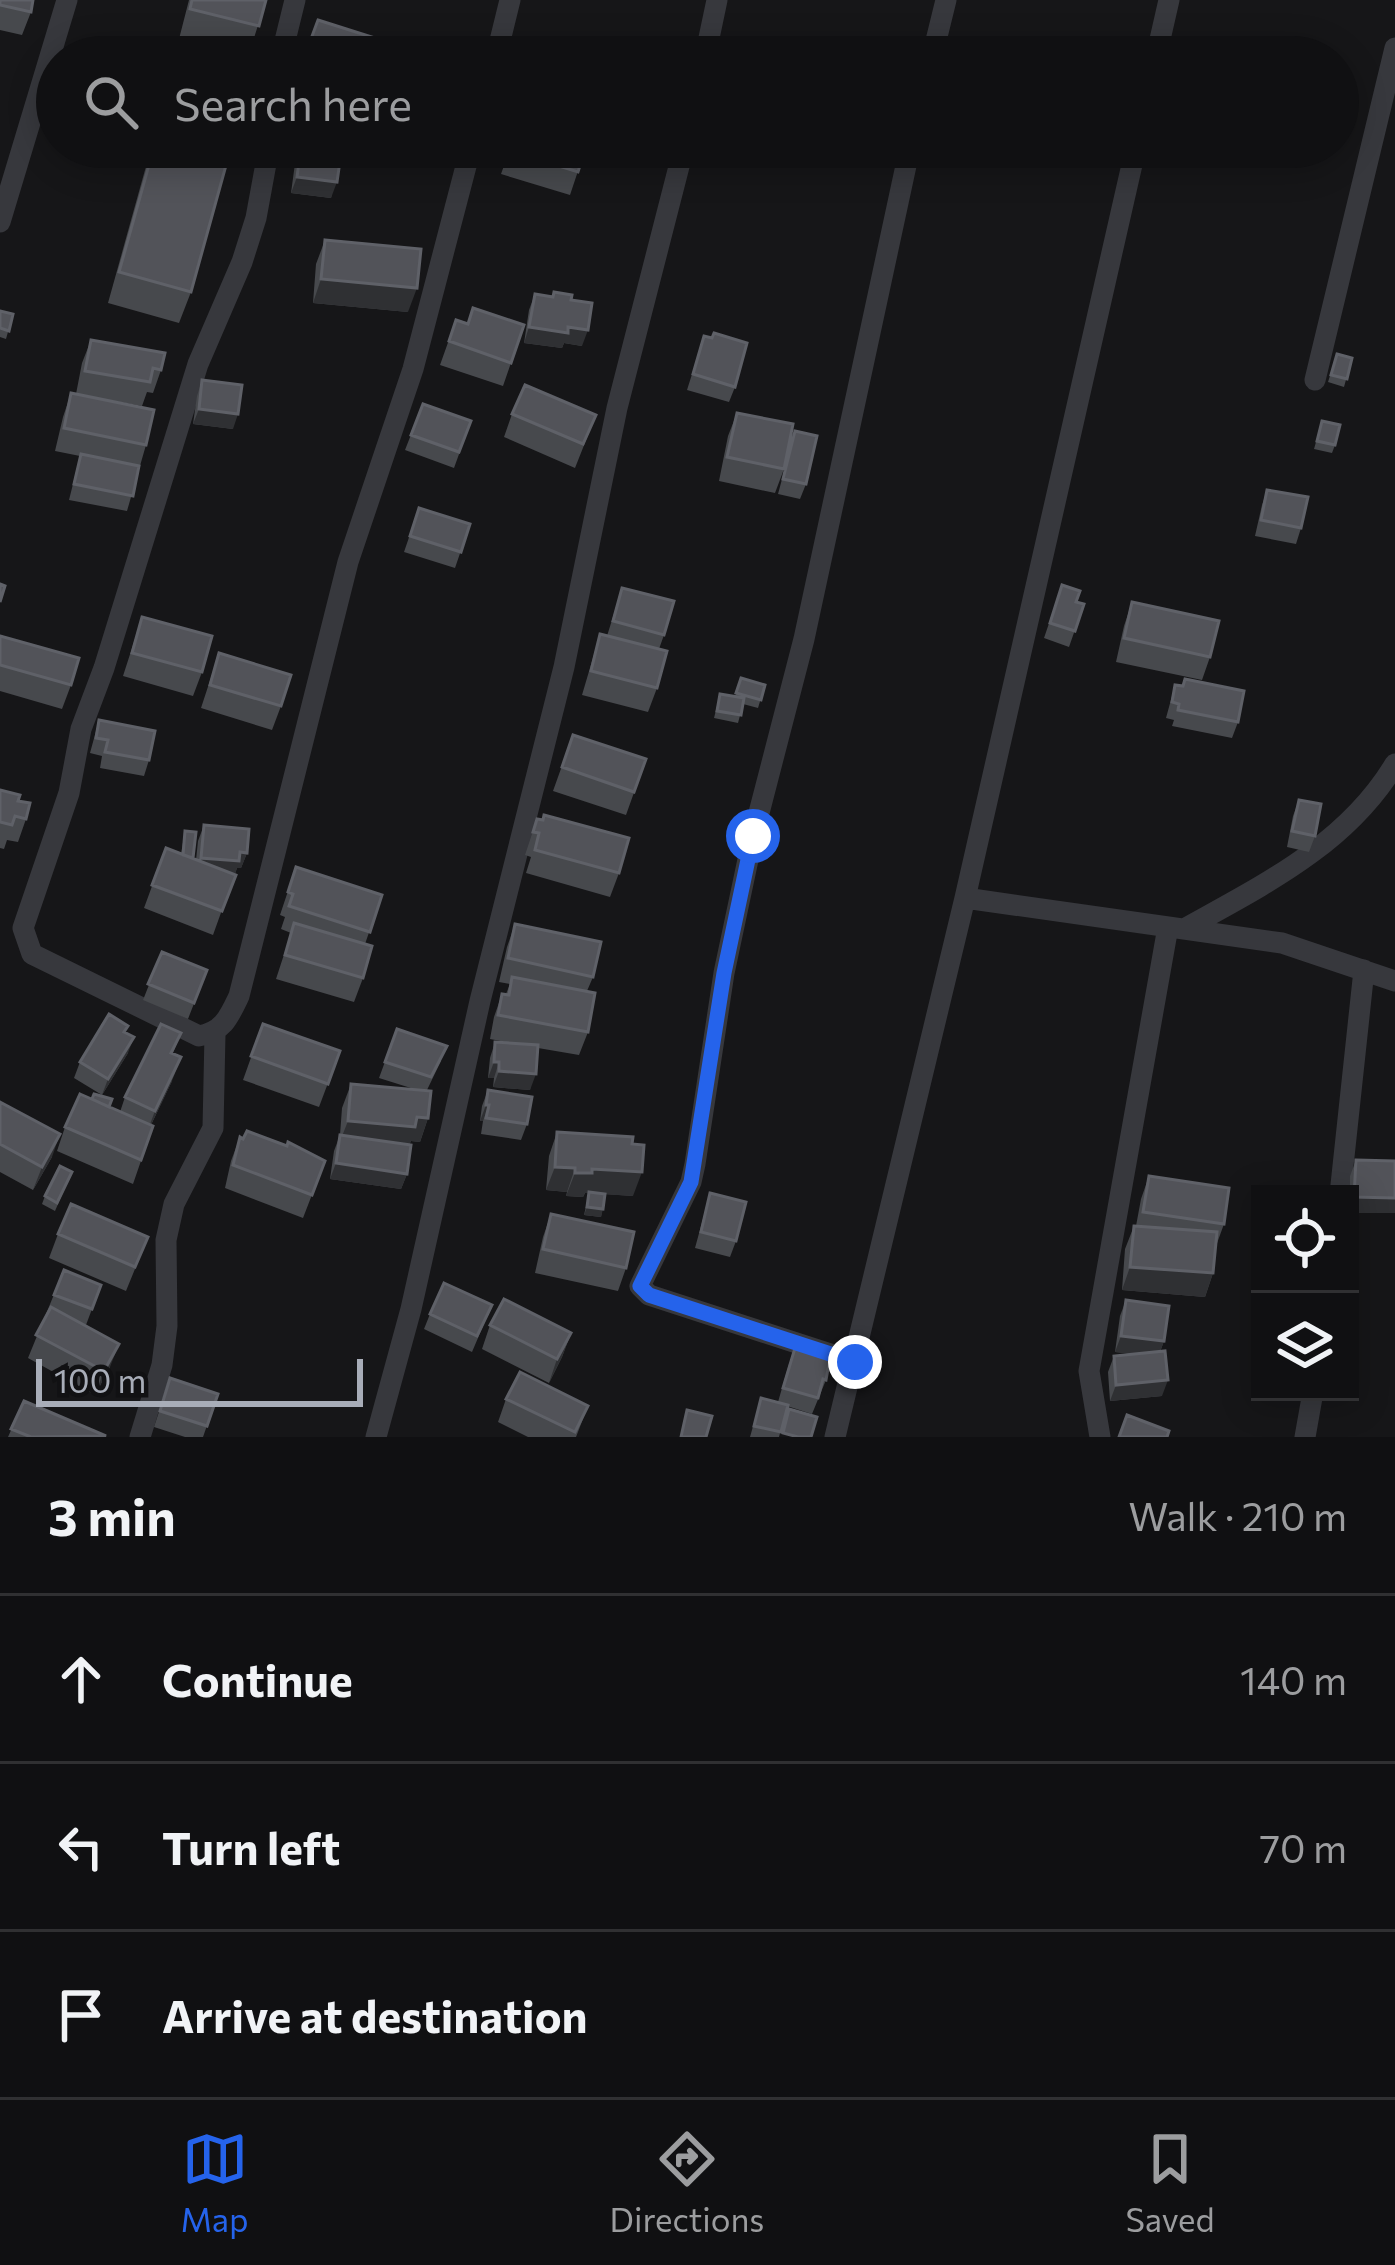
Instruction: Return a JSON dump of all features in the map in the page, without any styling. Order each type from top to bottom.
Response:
[{"type":"street","points":[[56,36],[67,0]]},
{"type":"street","points":[[286,36],[295,0]]},
{"type":"street","points":[[501,36],[510,0]]},
{"type":"street","points":[[710,36],[718,0]]},
{"type":"street","points":[[937,36],[946,0]]},
{"type":"street","points":[[1161,36],[1169,0]]},
{"type":"street","points":[[1315,380],[1395,49]]},
{"type":"street","points":[[0,222],[36,103]]},
{"type":"street","points":[[265,168],[242,262],[198,364],[104,668],[80,729],[69,793],[23,928],[32,954],[199,1036],[214,1034],[238,996],[348,562],[412,369],[465,168]]},
{"type":"street","points":[[376,1437],[416,1289],[480,1001],[564,667],[617,408],[679,168]]},
{"type":"street","points":[[855,1362],[649,1295],[640,1286],[691,1182],[724,973],[753,836],[804,639],[905,168]]},
{"type":"street","points":[[835,1437],[965,898],[1131,168]]},
{"type":"street","points":[[1177,927],[1320,849],[1376,791],[1395,764]]},
{"type":"street","points":[[965,898],[1282,943],[1395,981]]},
{"type":"street","points":[[1100,1437],[1089,1371],[1177,927]]},
{"type":"street","points":[[1341,1185],[1364,970]]},
{"type":"street","points":[[140,1437],[162,1365],[167,1326],[166,1240],[174,1204],[213,1128],[214,1034]]},
{"type":"street","points":[[1305,1437],[1311,1401]]},
{"type":"building","points":[[0,0],[33,0],[31,12],[0,5]]},
{"type":"building","points":[[192,0],[266,0],[259,26],[190,9]]},
{"type":"building","points":[[318,20],[369,36],[312,36]]},
{"type":"building","points":[[148,168],[225,168],[191,292],[119,272]]},
{"type":"building","points":[[298,168],[339,168],[337,182],[297,177]]},
{"type":"building","points":[[325,240],[421,249],[417,288],[321,279]]},
{"type":"building","points":[[554,292],[592,303],[588,330],[568,327],[568,333],[529,327],[535,294],[553,297]]},
{"type":"building","points":[[473,308],[524,325],[511,363],[449,341],[456,320],[468,324]]},
{"type":"building","points":[[0,311],[13,314],[9,331],[0,328]]},
{"type":"building","points":[[714,333],[747,343],[735,387],[693,374],[704,336],[712,338]]},
{"type":"building","points":[[91,340],[165,353],[161,370],[153,368],[150,382],[85,371]]},
{"type":"building","points":[[1337,354],[1352,358],[1347,379],[1331,375]]},
{"type":"building","points":[[202,380],[242,385],[238,414],[199,409]]},
{"type":"building","points":[[525,385],[596,415],[583,444],[512,414]]},
{"type":"building","points":[[71,393],[154,410],[146,445],[64,428]]},
{"type":"building","points":[[423,404],[471,421],[459,452],[411,435]]},
{"type":"building","points":[[737,413],[793,424],[784,469],[727,457]]},
{"type":"building","points":[[1322,421],[1340,425],[1335,445],[1317,441]]},
{"type":"building","points":[[795,431],[817,436],[806,484],[783,479]]},
{"type":"building","points":[[81,454],[139,466],[133,496],[74,484]]},
{"type":"building","points":[[1267,490],[1308,497],[1301,528],[1261,520]]},
{"type":"building","points":[[419,508],[470,524],[461,552],[410,536]]},
{"type":"building","points":[[1062,585],[1080,591],[1076,602],[1084,604],[1075,631],[1050,623]]},
{"type":"building","points":[[622,588],[674,601],[664,635],[613,621]]},
{"type":"building","points":[[1132,602],[1219,621],[1210,657],[1124,638]]},
{"type":"building","points":[[142,617],[212,636],[202,672],[132,653]]},
{"type":"building","points":[[600,634],[667,651],[657,688],[591,671]]},
{"type":"building","points":[[0,636],[79,658],[71,685],[0,665]]},
{"type":"building","points":[[219,653],[291,675],[281,706],[210,685]]},
{"type":"building","points":[[741,678],[765,685],[761,700],[736,693]]},
{"type":"building","points":[[1185,679],[1244,691],[1238,722],[1178,710],[1179,704],[1172,702],[1175,685],[1183,686]]},
{"type":"building","points":[[720,694],[744,698],[741,715],[717,711]]},
{"type":"building","points":[[99,720],[155,731],[149,760],[105,752],[108,740],[96,738]]},
{"type":"building","points":[[573,735],[646,759],[634,792],[562,767]]},
{"type":"building","points":[[0,790],[30,803],[26,819],[15,816],[12,825],[0,822]]},
{"type":"building","points":[[1299,800],[1321,804],[1315,836],[1292,831]]},
{"type":"building","points":[[544,815],[629,838],[619,873],[535,850],[539,833],[533,832],[537,819],[543,820]]},
{"type":"building","points":[[204,825],[249,829],[247,853],[240,852],[239,861],[201,858]]},
{"type":"building","points":[[185,831],[196,832],[193,858],[183,855]]},
{"type":"building","points":[[166,848],[236,875],[222,911],[152,885]]},
{"type":"building","points":[[296,867],[382,895],[370,932],[289,906]]},
{"type":"building","points":[[294,923],[372,946],[363,978],[285,955]]},
{"type":"building","points":[[515,924],[601,942],[593,977],[508,958]]},
{"type":"building","points":[[162,952],[207,970],[194,1003],[148,984]]},
{"type":"building","points":[[512,977],[595,993],[588,1032],[498,1015]]},
{"type":"building","points":[[109,1014],[128,1026],[124,1032],[134,1037],[108,1079],[80,1062]]},
{"type":"building","points":[[161,1024],[181,1033],[171,1053],[181,1057],[155,1111],[125,1097]]},
{"type":"building","points":[[263,1024],[340,1051],[328,1084],[251,1056]]},
{"type":"building","points":[[397,1029],[447,1046],[431,1077],[385,1062]]},
{"type":"building","points":[[495,1042],[538,1045],[536,1074],[499,1071],[499,1062],[494,1062]]},
{"type":"building","points":[[351,1084],[431,1091],[428,1118],[417,1117],[415,1127],[348,1121]]},
{"type":"building","points":[[488,1090],[532,1097],[527,1124],[486,1118]]},
{"type":"building","points":[[80,1094],[153,1126],[141,1160],[65,1127]]},
{"type":"building","points":[[94,1094],[112,1099],[109,1107],[92,1099]]},
{"type":"building","points":[[0,1102],[60,1134],[42,1167],[0,1144]]},
{"type":"building","points":[[247,1131],[287,1146],[288,1142],[325,1161],[312,1195],[233,1165],[240,1137]]},
{"type":"building","points":[[557,1132],[633,1137],[632,1144],[644,1145],[642,1172],[592,1169],[592,1173],[575,1173],[575,1168],[555,1167]]},
{"type":"building","points":[[340,1135],[411,1145],[407,1174],[336,1163]]},
{"type":"building","points":[[1356,1160],[1395,1161],[1395,1198],[1359,1197],[1359,1185],[1355,1185]]},
{"type":"building","points":[[60,1166],[72,1172],[57,1203],[45,1196]]},
{"type":"building","points":[[1149,1176],[1229,1188],[1224,1224],[1143,1212]]},
{"type":"building","points":[[589,1192],[605,1194],[603,1209],[587,1207]]},
{"type":"building","points":[[710,1193],[746,1202],[736,1241],[701,1232]]},
{"type":"building","points":[[71,1204],[148,1237],[135,1267],[58,1234]]},
{"type":"building","points":[[551,1214],[634,1232],[626,1268],[543,1249]]},
{"type":"building","points":[[1134,1226],[1217,1232],[1213,1273],[1130,1267]]},
{"type":"building","points":[[64,1270],[101,1285],[92,1309],[54,1295]]},
{"type":"building","points":[[444,1283],[492,1305],[477,1336],[430,1314]]},
{"type":"building","points":[[504,1299],[571,1333],[557,1359],[490,1325]]},
{"type":"building","points":[[1126,1300],[1169,1306],[1164,1341],[1121,1336]]},
{"type":"building","points":[[51,1307],[119,1344],[104,1371],[36,1335]]},
{"type":"building","points":[[795,1348],[830,1358],[818,1398],[783,1388]]},
{"type":"building","points":[[1165,1351],[1168,1380],[1116,1385],[1114,1356]]},
{"type":"building","points":[[520,1372],[588,1406],[575,1432],[506,1399]]},
{"type":"building","points":[[170,1378],[218,1394],[207,1426],[160,1411]]},
{"type":"building","points":[[761,1398],[788,1405],[781,1432],[754,1426]]},
{"type":"building","points":[[24,1401],[106,1436],[31,1437],[11,1429]]},
{"type":"building","points":[[789,1409],[817,1417],[811,1437],[783,1433]]},
{"type":"building","points":[[687,1410],[712,1416],[706,1437],[681,1437]]},
{"type":"building","points":[[1127,1415],[1169,1431],[1167,1437],[1119,1437]]},
{"type":"route","points":[[753,836],[724,973],[691,1182],[640,1286],[649,1295],[855,1362]]}]
